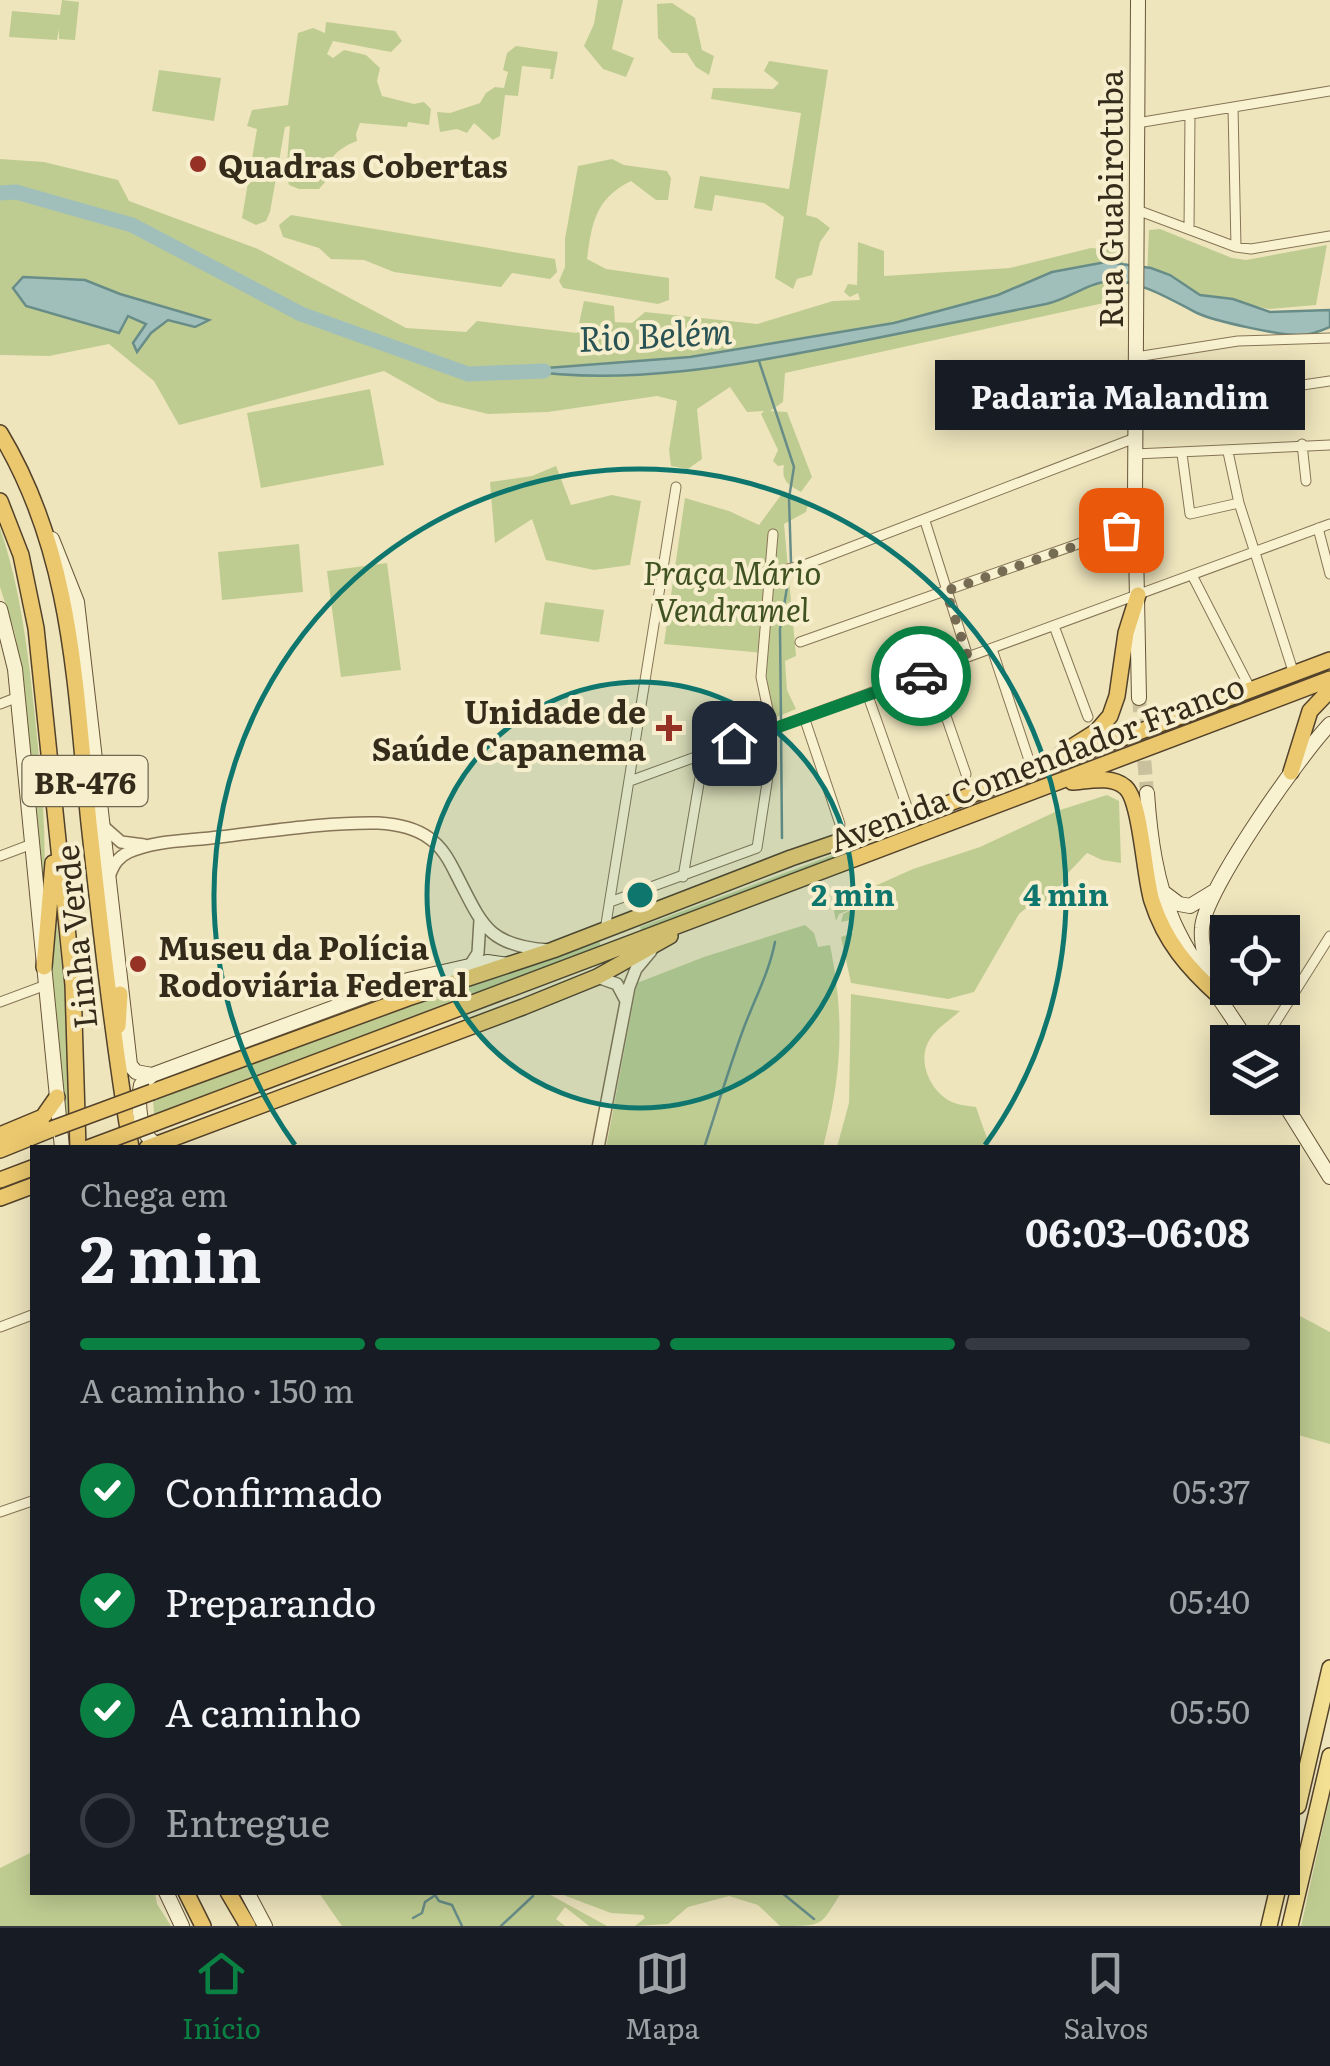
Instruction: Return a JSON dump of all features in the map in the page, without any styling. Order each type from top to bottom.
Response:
[{"type":"highway","name":"Linha Verde","points":[[0,433],[38,510],[58,569],[67,612],[116,1055],[131,1145]]},
{"type":"highway","name":"Linha Verde","points":[[0,501],[21,556],[34,610],[74,1006],[78,1145]]},
{"type":"highway","points":[[1039,770],[1098,731],[1110,716],[1138,594]]},
{"type":"highway","name":"Avenida Comendador Franco","points":[[0,1150],[152,1084],[509,966],[1330,660]]},
{"type":"highway","name":"Avenida Comendador Franco","points":[[96,1145],[1330,679]]},
{"type":"highway","points":[[1291,772],[1310,711],[1330,690]]},
{"type":"highway","points":[[1053,784],[1100,780],[1127,788],[1135,804],[1143,866],[1159,919],[1186,965],[1210,988]]},
{"type":"highway","points":[[44,967],[57,824]]},
{"type":"highway","points":[[150,1145],[597,976],[698,918]]},
{"type":"highway","points":[[116,1055],[120,994]]},
{"type":"highway","points":[[464,1006],[524,995],[547,996]]},
{"type":"highway","points":[[0,1135],[42,1118],[57,1096]]},
{"type":"highway","points":[[0,1180],[30,1169]]},
{"type":"highway","points":[[0,1198],[30,1187]]},
{"type":"highway","points":[[188,1895],[203,1926]]},
{"type":"highway","points":[[230,1895],[248,1926]]},
{"type":"main road","name":"Rua Guabirotuba","points":[[1138,0],[1135,446],[1139,698]]},
{"type":"main road","points":[[38,510],[77,602],[130,1064],[152,1084]]},
{"type":"main road","points":[[0,609],[13,655],[18,697],[62,1145]]},
{"type":"main road","points":[[1210,967],[1202,941],[1203,917],[1216,889],[1291,772],[1330,724]]},
{"type":"main road","points":[[1147,793],[1163,891],[1183,940],[1210,982]]},
{"type":"main road","points":[[1163,891],[1179,904],[1190,906],[1216,889]]},
{"type":"main road","name":"Avenida Comendador Franco","points":[[152,1084],[408,980],[487,962],[509,966]]},
{"type":"main road","points":[[150,1145],[139,1100],[141,1085],[152,1084]]},
{"type":"main road","points":[[1292,1115],[1330,1177]]},
{"type":"main road","points":[[1300,1797],[1330,1668]]},
{"type":"main road","points":[[1300,1883],[1330,1754],[1312,1746]]},
{"type":"main road","points":[[167,1895],[182,1926]]},
{"type":"main road","points":[[250,1895],[265,1926]]},
{"type":"main road","points":[[1269,1926],[1276,1895]]},
{"type":"main road","points":[[1290,1926],[1297,1895]]},
{"type":"street","points":[[1137,123],[1330,91]]},
{"type":"street","points":[[1233,107],[1236,247]]},
{"type":"street","points":[[1189,228],[1190,115]]},
{"type":"street","points":[[1137,210],[1250,249],[1330,236]]},
{"type":"street","points":[[1136,357],[1238,341],[1330,338]]},
{"type":"street","points":[[1136,410],[1330,381]]},
{"type":"street","points":[[1302,444],[1306,481]]},
{"type":"street","points":[[769,578],[772,572],[795,568],[1135,446],[1182,454],[1330,445]]},
{"type":"street","points":[[1228,452],[1239,503],[1294,674]]},
{"type":"street","points":[[1182,454],[1190,514],[1239,503]]},
{"type":"street","points":[[605,930],[676,487]]},
{"type":"street","points":[[925,520],[968,657]]},
{"type":"street","points":[[630,781],[1330,524]]},
{"type":"street","points":[[800,642],[1095,538],[1136,528]]},
{"type":"street","points":[[1318,528],[1330,574]]},
{"type":"street","points":[[610,902],[757,848],[768,776],[770,729],[761,677],[773,534]]},
{"type":"street","points":[[1192,574],[1251,690]]},
{"type":"street","points":[[1054,626],[1088,717]]},
{"type":"street","points":[[992,649],[1039,770]]},
{"type":"street","points":[[931,673],[966,774]]},
{"type":"street","points":[[868,696],[911,818]]},
{"type":"street","points":[[0,704],[18,697]]},
{"type":"street","points":[[801,718],[840,824]]},
{"type":"street","points":[[684,877],[704,754]]},
{"type":"street","points":[[301,813],[304,828]]},
{"type":"street","points":[[100,820],[114,838],[148,845]]},
{"type":"street","points":[[106,881],[115,862],[124,854],[148,845],[304,828],[400,825],[428,837],[450,860],[480,920],[492,932],[511,945],[552,950]]},
{"type":"street","points":[[0,856],[32,844]]},
{"type":"street","points":[[456,982],[478,953],[480,920]]},
{"type":"street","points":[[1274,1025],[1330,936]]},
{"type":"street","points":[[599,1145],[626,1001],[636,969],[658,944]]},
{"type":"street","points":[[597,976],[616,984],[626,1001]]},
{"type":"street","points":[[0,1002],[46,985]]},
{"type":"street","points":[[0,1327],[30,1316]]},
{"type":"street","points":[[0,1499],[2,1512],[30,1502]]},
{"type":"green space","points":[[62,0],[79,2],[75,40],[59,39],[59,29],[57,40],[9,37],[12,11],[60,15]]},
{"type":"green space","points":[[598,0],[623,0],[612,49],[634,58],[626,77],[603,69],[584,46],[594,24]]},
{"type":"green space","points":[[672,3],[695,18],[702,50],[714,56],[709,75],[696,67],[687,53],[672,53],[658,38],[657,4]]},
{"type":"green space","points":[[326,22],[395,31],[402,41],[391,52],[333,41],[327,54],[333,58],[344,50],[366,55],[380,68],[377,81],[382,96],[414,104],[424,102],[431,109],[429,125],[360,123],[357,141],[334,156],[326,181],[319,189],[289,185],[286,174],[290,126],[285,127],[270,212],[266,221],[256,225],[242,218],[257,129],[247,126],[252,110],[288,105],[298,33],[313,28],[325,33]]},
{"type":"green space","points":[[516,46],[558,52],[553,79],[551,69],[522,66],[518,96],[505,95],[500,136],[493,140],[474,123],[467,133],[457,129],[440,132],[437,112],[450,113],[480,103],[495,87],[504,88],[507,53]]},
{"type":"green space","points":[[769,61],[828,70],[806,215],[830,228],[820,242],[812,275],[797,279],[793,289],[775,278],[784,217],[764,203],[715,195],[712,211],[694,208],[700,176],[789,189],[801,113],[711,99],[713,88],[773,89],[779,83],[764,71]]},
{"type":"green space","points":[[159,70],[221,78],[214,121],[152,111]]},
{"type":"green space","points":[[0,159],[44,162],[118,180],[129,201],[258,249],[406,328],[466,332],[477,321],[577,333],[584,301],[614,306],[615,322],[632,323],[645,312],[757,324],[833,301],[860,300],[858,293],[850,297],[844,292],[848,284],[857,285],[858,242],[884,251],[884,276],[1010,268],[1091,248],[1123,251],[1122,299],[785,373],[783,402],[770,411],[787,412],[812,477],[801,492],[786,482],[784,465],[773,461],[778,450],[761,414],[764,411],[747,412],[730,387],[697,409],[702,459],[688,469],[671,466],[669,450],[677,401],[657,396],[548,412],[488,414],[439,402],[384,371],[179,425],[154,381],[109,344],[49,356],[0,355]]},
{"type":"green space","points":[[612,159],[624,165],[667,171],[671,178],[668,200],[656,200],[631,181],[619,188],[597,213],[587,259],[606,269],[669,278],[669,300],[658,304],[563,288],[559,281],[565,267],[565,239],[578,166]]},
{"type":"green space","points":[[291,215],[555,259],[557,272],[550,279],[512,273],[501,287],[394,272],[364,260],[331,259],[319,248],[283,237],[279,225]]},
{"type":"green space","points":[[1160,229],[1246,260],[1327,245],[1316,305],[1269,309],[1185,291],[1147,276],[1149,230]]},
{"type":"green space","points":[[370,389],[384,465],[261,488],[247,413]]},
{"type":"green space","points":[[556,466],[571,505],[612,495],[641,501],[630,565],[594,570],[546,560],[532,519],[495,543],[490,482],[532,476]]},
{"type":"green space","name":"Praça Mário Vendramel","points":[[784,491],[808,505],[806,512],[784,524],[796,656],[785,661],[787,690],[796,709],[772,719],[764,653],[664,644],[685,498],[759,525]]},
{"type":"green space","points":[[0,528],[18,598],[32,693],[43,809],[43,901],[25,695],[15,634],[0,587]]},
{"type":"green space","points":[[299,544],[303,592],[222,600],[218,552]]},
{"type":"green space","points":[[387,563],[401,670],[341,677],[327,571]]},
{"type":"green space","points":[[545,602],[604,610],[599,642],[540,634]]},
{"type":"green space","points":[[1107,795],[1119,801],[1121,863],[1087,853],[1068,873],[1050,906],[1031,904],[1019,914],[974,992],[948,999],[851,983],[841,937],[853,933],[850,920],[841,922],[843,914],[857,907],[839,914],[836,921],[834,911],[851,892],[866,890],[913,869],[980,847],[1057,811]]},
{"type":"green space","points":[[846,850],[848,855],[642,934],[640,927]]},
{"type":"green space","points":[[54,896],[66,1003],[70,1113],[62,1117],[49,977]]},
{"type":"green space","points":[[805,925],[814,933],[818,947],[830,945],[838,998],[839,1046],[823,1145],[607,1145],[637,983]]},
{"type":"green space","points":[[599,941],[602,950],[154,1114],[153,1100],[400,1008]]},
{"type":"green space","points":[[851,994],[960,1011],[930,1039],[925,1066],[944,1097],[976,1107],[989,1145],[838,1145],[849,1103]]},
{"type":"green space","points":[[1300,1316],[1330,1332],[1330,1444],[1300,1436]]},
{"type":"green space","points":[[1330,1796],[1330,1926],[1301,1926]]},
{"type":"green space","points":[[30,1853],[30,1895],[155,1895],[171,1926],[0,1926],[0,1868]]},
{"type":"green space","points":[[320,1895],[551,1895],[607,1926],[589,1926],[565,1907],[556,1919],[565,1926],[342,1926]]},
{"type":"green space","points":[[563,1895],[840,1895],[820,1922],[806,1925],[780,1926],[758,1905],[729,1896],[688,1907],[668,1924],[635,1926],[645,1918],[643,1915],[611,1913]]},
{"type":"water","points":[[1106,262],[1151,268],[1170,275],[1200,295],[1233,299],[1270,312],[1330,310],[1330,327],[1301,335],[1248,327],[1197,313],[1144,287],[1111,281],[1046,304],[719,367],[600,376],[520,370],[690,357],[894,323],[998,295],[1052,272]]},
{"type":"water","points":[[23,277],[85,280],[209,320],[195,327],[168,320],[151,333],[137,352],[133,343],[146,324],[128,316],[119,333],[26,306],[13,288]]},
{"type":"waterway","name":"Rio Belém","points":[[0,193],[16,192],[132,225],[301,314],[468,374],[544,371]]},
{"type":"waterway","points":[[759,361],[794,467],[789,498],[791,562]]},
{"type":"waterway","points":[[781,722],[780,629],[790,570]]},
{"type":"waterway","points":[[781,729],[782,838]]},
{"type":"waterway","points":[[705,1145],[775,942]]},
{"type":"waterway","points":[[435,1895],[439,1901],[452,1905],[462,1926]]},
{"type":"waterway","points":[[785,1895],[814,1919]]},
{"type":"waterway","points":[[413,1918],[422,1913],[425,1902],[434,1896]]},
{"type":"waterway","points":[[501,1926],[533,1896]]},
{"type":"tunnel","points":[[1139,698],[1147,793]]},
{"type":"way so far","points":[[921,676],[968,657],[946,591],[1121,530]]},
{"type":"place","name":"Quadras Cobertas","points":[[198,164]]},
{"type":"place","name":"Padaria Malandim","points":[[1121,530]]},
{"type":"place","name":"Unidade de Saúde Capanema","points":[[669,728]]},
{"type":"place","name":"Museu da Polícia Rodoviária Federal","points":[[138,964]]},
{"type":"route","points":[[734,743],[921,676]]}]
